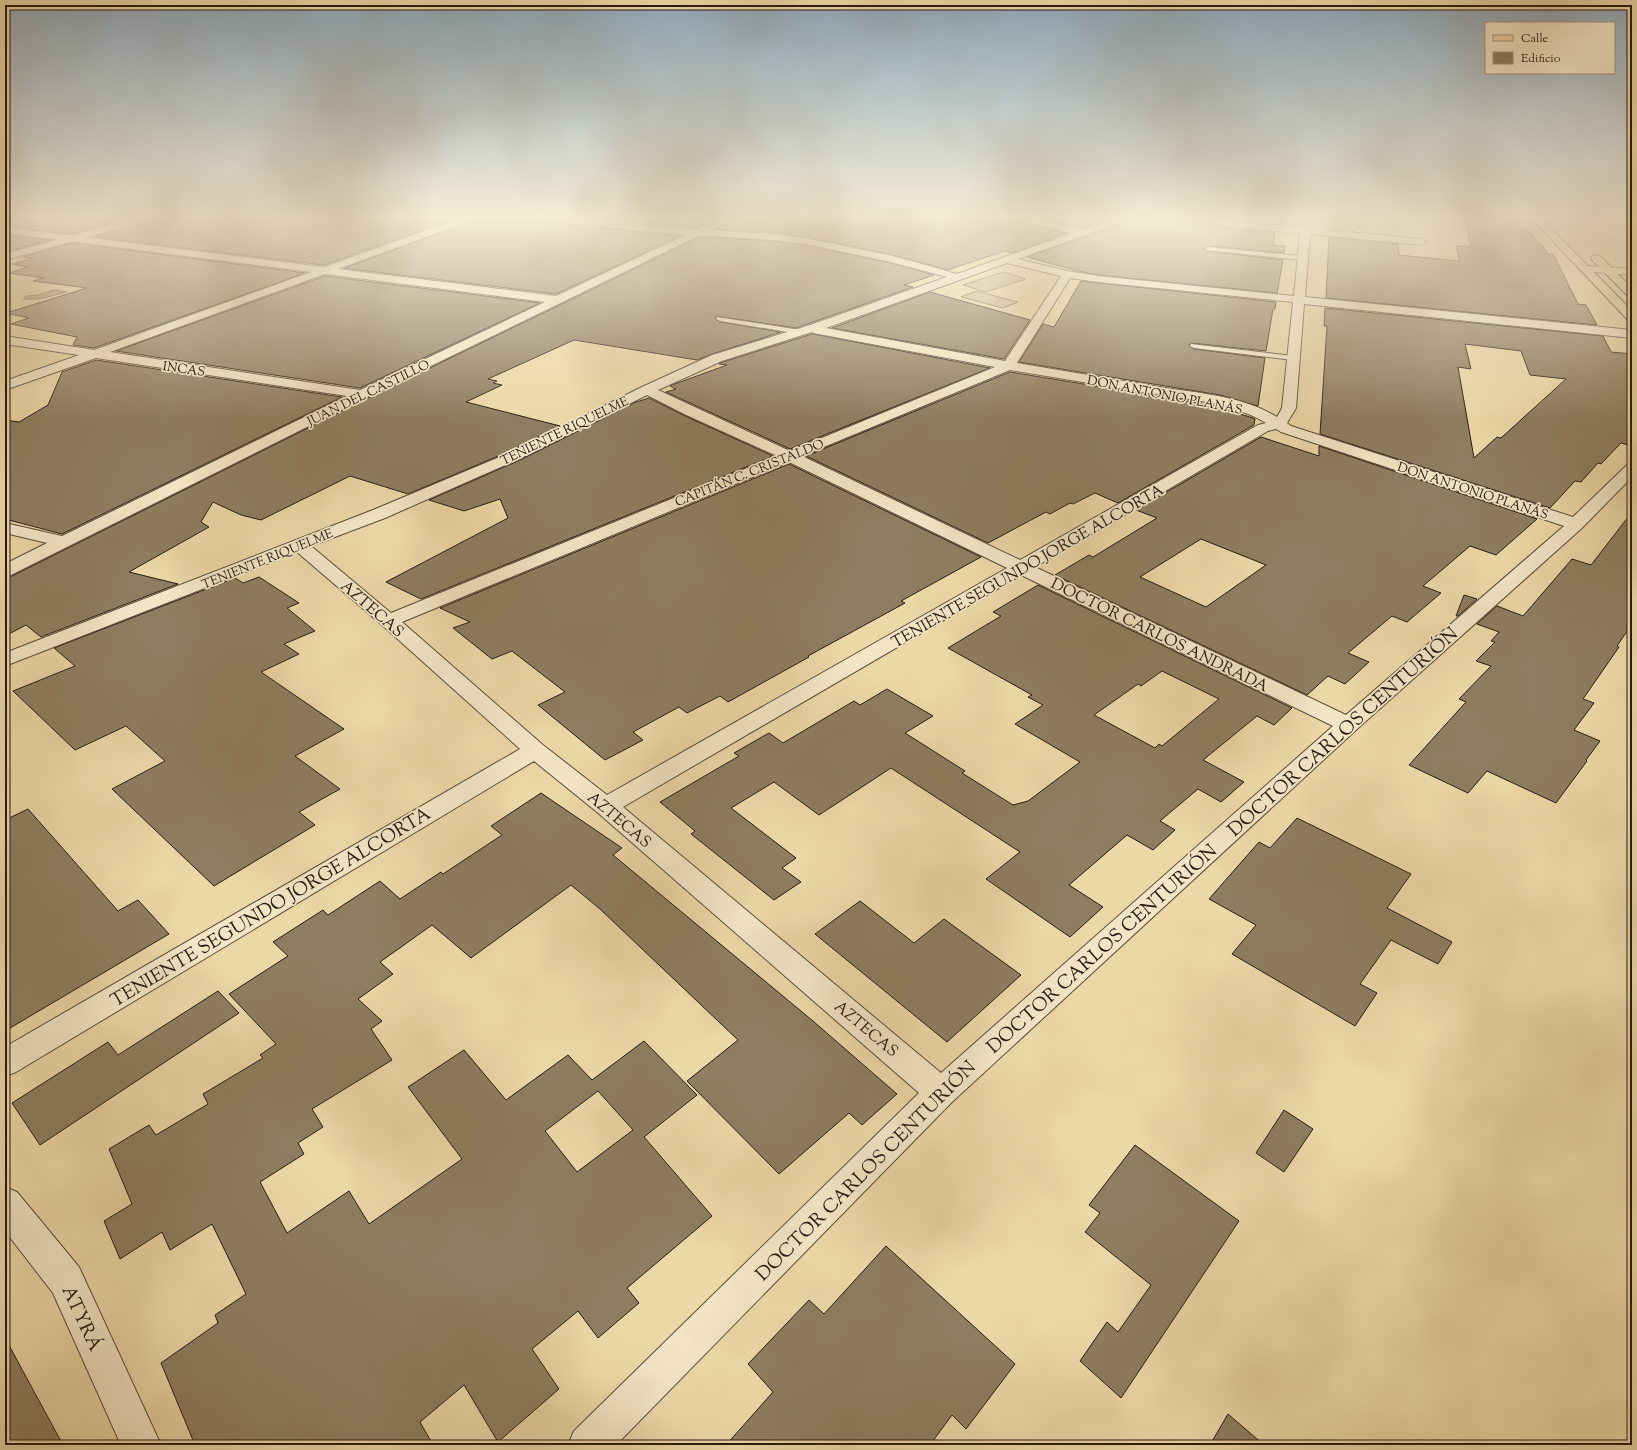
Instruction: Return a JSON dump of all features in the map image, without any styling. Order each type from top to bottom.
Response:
[{"type":"main road","points":[[1600,284],[1632,318]]},
{"type":"main road","points":[[1622,284],[1632,294]]},
{"type":"street","points":[[5,386],[289,284]]},
{"type":"street","points":[[427,284],[558,300]]},
{"type":"street","name":"JUAN DEL CASTILLO","points":[[5,571],[362,394],[592,284]]},
{"type":"street","name":"TENIENTE RIQUELME","points":[[5,660],[379,514],[514,456],[646,390],[717,358],[806,330],[938,284]]},
{"type":"street","points":[[1009,366],[1061,284]]},
{"type":"street","points":[[1145,284],[1632,334]]},
{"type":"street","points":[[1278,424],[1286,416],[1289,408],[1299,284]]},
{"type":"street","name":"DON ANTONIO PLANÁS","points":[[806,330],[1202,398],[1243,407],[1260,413],[1286,429],[1576,524]]},
{"type":"street","name":"INCAS","points":[[5,340],[362,394]]},
{"type":"street","name":"CAPITÁN C. CRISTALDO","points":[[389,621],[1009,366]]},
{"type":"street","name":"DOCTOR CARLOS ANDRADA","points":[[646,390],[789,456],[1348,725]]},
{"type":"street","name":"TENIENTE SEGUNDO JORGE ALCORTA","points":[[606,806],[1263,428],[1278,424]]},
{"type":"street","name":"DOCTOR CARLOS CENTURIÓN","points":[[588,1445],[941,1092],[1348,725],[1576,524],[1632,468]]},
{"type":"street","points":[[5,528],[64,542]]},
{"type":"street","name":"AZTECAS","points":[[299,545],[389,621],[535,750],[606,806],[941,1092]]},
{"type":"street","name":"TENIENTE SEGUNDO JORGE ALCORTA","points":[[5,1063],[535,750]]},
{"type":"street","name":"ATYRÁ","points":[[5,1204],[66,1280],[141,1445]]},
{"type":"lane","name":"DON ANTONIO PLANÁS","points":[[720,319],[806,330]]},
{"type":"lane","points":[[1194,346],[1293,358]]},
{"type":"shaded area","points":[[967,284],[1012,284],[986,292],[963,285]]},
{"type":"shaded area","points":[[54,290],[67,292],[40,299],[23,299],[26,296],[38,295]]},
{"type":"shaded area","points":[[976,291],[1018,302],[1003,308],[961,297]]},
{"type":"building","points":[[54,284],[275,284],[94,348],[73,345],[77,337],[11,324],[29,318],[6,313],[87,288]]},
{"type":"building","points":[[304,284],[386,284],[540,303],[360,388],[116,351]]},
{"type":"building","points":[[472,284],[578,284],[556,294]]},
{"type":"building","points":[[604,284],[908,284],[904,285],[913,287],[796,328],[716,316],[715,319],[720,322],[781,332],[697,360],[574,340],[488,379],[497,381],[493,383],[502,385],[466,402],[560,426],[508,452],[408,494],[350,476],[261,520],[241,515],[213,502],[201,522],[209,527],[129,572],[178,584],[41,637],[26,625],[5,636],[5,577],[12,576],[368,398]]},
{"type":"building","points":[[1079,284],[1106,284],[1276,302],[1275,309],[1273,309],[1266,351],[1191,343],[1189,345],[1194,349],[1265,358],[1258,406],[1220,395],[1019,362],[1043,324],[1054,327]]},
{"type":"building","points":[[1184,284],[1279,284],[1277,293]]},
{"type":"building","points":[[1327,284],[1568,284],[1578,304],[1586,305],[1597,325],[1326,298]]},
{"type":"building","points":[[930,292],[1030,320],[1004,359],[832,328]]},
{"type":"building","points":[[1325,308],[1603,336],[1611,352],[1632,354],[1632,446],[1621,443],[1601,464],[1598,463],[1581,482],[1575,481],[1550,508],[1320,434],[1327,326],[1324,326]],"holes":[[[1465,344],[1521,351],[1530,375],[1566,379],[1501,438],[1497,437],[1474,458],[1458,367],[1471,369]]]},
{"type":"building","points":[[812,334],[990,368],[790,449],[666,392],[676,389],[670,386],[672,385],[727,365],[719,364],[723,362]]},
{"type":"building","points":[[96,360],[342,397],[62,534],[5,519],[5,420],[19,422],[48,405],[62,372]]},
{"type":"building","points":[[1010,372],[1212,405],[1253,418],[1255,419],[1254,425],[1118,503],[1095,493],[1073,504],[1070,503],[1050,514],[1046,512],[988,543],[806,456]]},
{"type":"building","points":[[649,398],[773,456],[421,599],[386,582],[508,518],[500,499],[464,511],[429,500],[520,460],[636,402]]},
{"type":"building","points":[[1261,437],[1319,456],[1319,446],[1537,519],[1496,555],[1470,546],[1423,586],[1441,593],[1407,622],[1392,616],[1348,653],[1369,662],[1345,684],[1328,676],[1307,695],[1055,575],[1089,555],[1093,557],[1157,518],[1136,510]],"holes":[[[1201,539],[1266,565],[1206,607],[1140,577]]]},
{"type":"building","points":[[789,464],[981,557],[901,601],[905,603],[728,702],[720,696],[687,713],[679,707],[633,732],[643,740],[605,760],[538,705],[565,692],[512,651],[492,659],[453,628],[470,622],[440,608]]},
{"type":"building","points":[[1632,512],[1632,624],[1617,646],[1619,647],[1583,699],[1594,703],[1574,730],[1600,741],[1556,803],[1487,771],[1468,793],[1409,765],[1466,702],[1459,699],[1491,666],[1476,661],[1495,642],[1491,641],[1499,632],[1477,624],[1497,606],[1523,616],[1572,559],[1591,565]]},
{"type":"building","points":[[259,577],[299,603],[287,608],[315,631],[284,644],[299,654],[261,672],[344,729],[295,756],[340,789],[299,812],[315,825],[214,886],[112,789],[165,761],[126,726],[75,750],[13,691],[75,666],[54,648],[235,578],[243,583]]},
{"type":"building","points":[[1038,585],[1292,708],[1274,725],[1257,716],[1203,760],[1244,782],[1221,802],[1198,789],[1160,821],[1175,830],[1153,850],[1127,835],[1069,885],[1103,907],[1070,937],[986,879],[1020,852],[891,768],[819,815],[774,782],[731,808],[796,858],[782,868],[801,882],[774,900],[691,834],[695,831],[660,802],[739,756],[734,753],[769,733],[783,743],[854,701],[860,705],[887,689],[933,716],[905,733],[965,771],[962,773],[1013,805],[1028,801],[1080,762],[1015,724],[1043,705],[1028,697],[1032,695],[948,648],[1001,616],[993,612]],"holes":[[[1162,671],[1219,699],[1162,746],[1159,744],[1155,748],[1094,715],[1138,684],[1141,686]]]},
{"type":"building","points":[[1464,595],[1477,599],[1458,616],[1456,616]]},
{"type":"building","points":[[541,793],[622,848],[613,855],[813,1021],[897,1094],[862,1125],[849,1113],[779,1174],[687,1081],[738,1040],[600,909],[571,885],[471,958],[432,925],[380,962],[393,974],[358,999],[382,1021],[371,1029],[392,1060],[312,1109],[323,1127],[298,1143],[304,1154],[260,1182],[287,1233],[349,1191],[369,1224],[462,1159],[408,1087],[464,1050],[506,1100],[568,1055],[592,1080],[644,1041],[697,1095],[644,1137],[712,1216],[627,1288],[639,1303],[598,1338],[578,1311],[532,1349],[559,1389],[498,1442],[464,1385],[420,1422],[433,1445],[195,1445],[161,1363],[218,1323],[215,1315],[246,1294],[212,1224],[170,1250],[162,1232],[120,1259],[104,1221],[132,1204],[109,1149],[149,1125],[156,1135],[208,1104],[203,1094],[263,1058],[260,1055],[276,1044],[229,994],[288,956],[273,942],[323,910],[328,915],[380,881],[400,899],[441,872],[443,874],[502,835],[491,826]],"holes":[[[598,1091],[633,1130],[577,1172],[545,1131]]]},
{"type":"building","points":[[28,809],[118,911],[138,900],[169,934],[5,1031],[5,820]]},
{"type":"building","points":[[1297,818],[1411,874],[1387,908],[1452,942],[1438,964],[1391,940],[1360,984],[1377,993],[1355,1026],[1232,954],[1256,925],[1209,899],[1259,842],[1270,848]]},
{"type":"building","points":[[860,901],[914,943],[944,919],[1021,975],[947,1042],[815,934]]},
{"type":"building","points":[[218,991],[239,1013],[40,1145],[12,1103],[108,1042],[118,1055]]},
{"type":"building","points":[[1284,1110],[1313,1129],[1284,1172],[1256,1153]]},
{"type":"building","points":[[1135,1145],[1239,1221],[1121,1398],[1080,1361],[1107,1322],[1118,1332],[1151,1285],[1085,1232],[1100,1213],[1089,1205]]},
{"type":"building","points":[[886,1246],[1015,1364],[966,1429],[952,1415],[930,1445],[726,1445],[773,1392],[748,1364],[809,1300],[824,1314]]},
{"type":"building","points":[[5,1338],[63,1445],[5,1445]]},
{"type":"building","points":[[1228,1414],[1264,1445],[1210,1445]]}]
